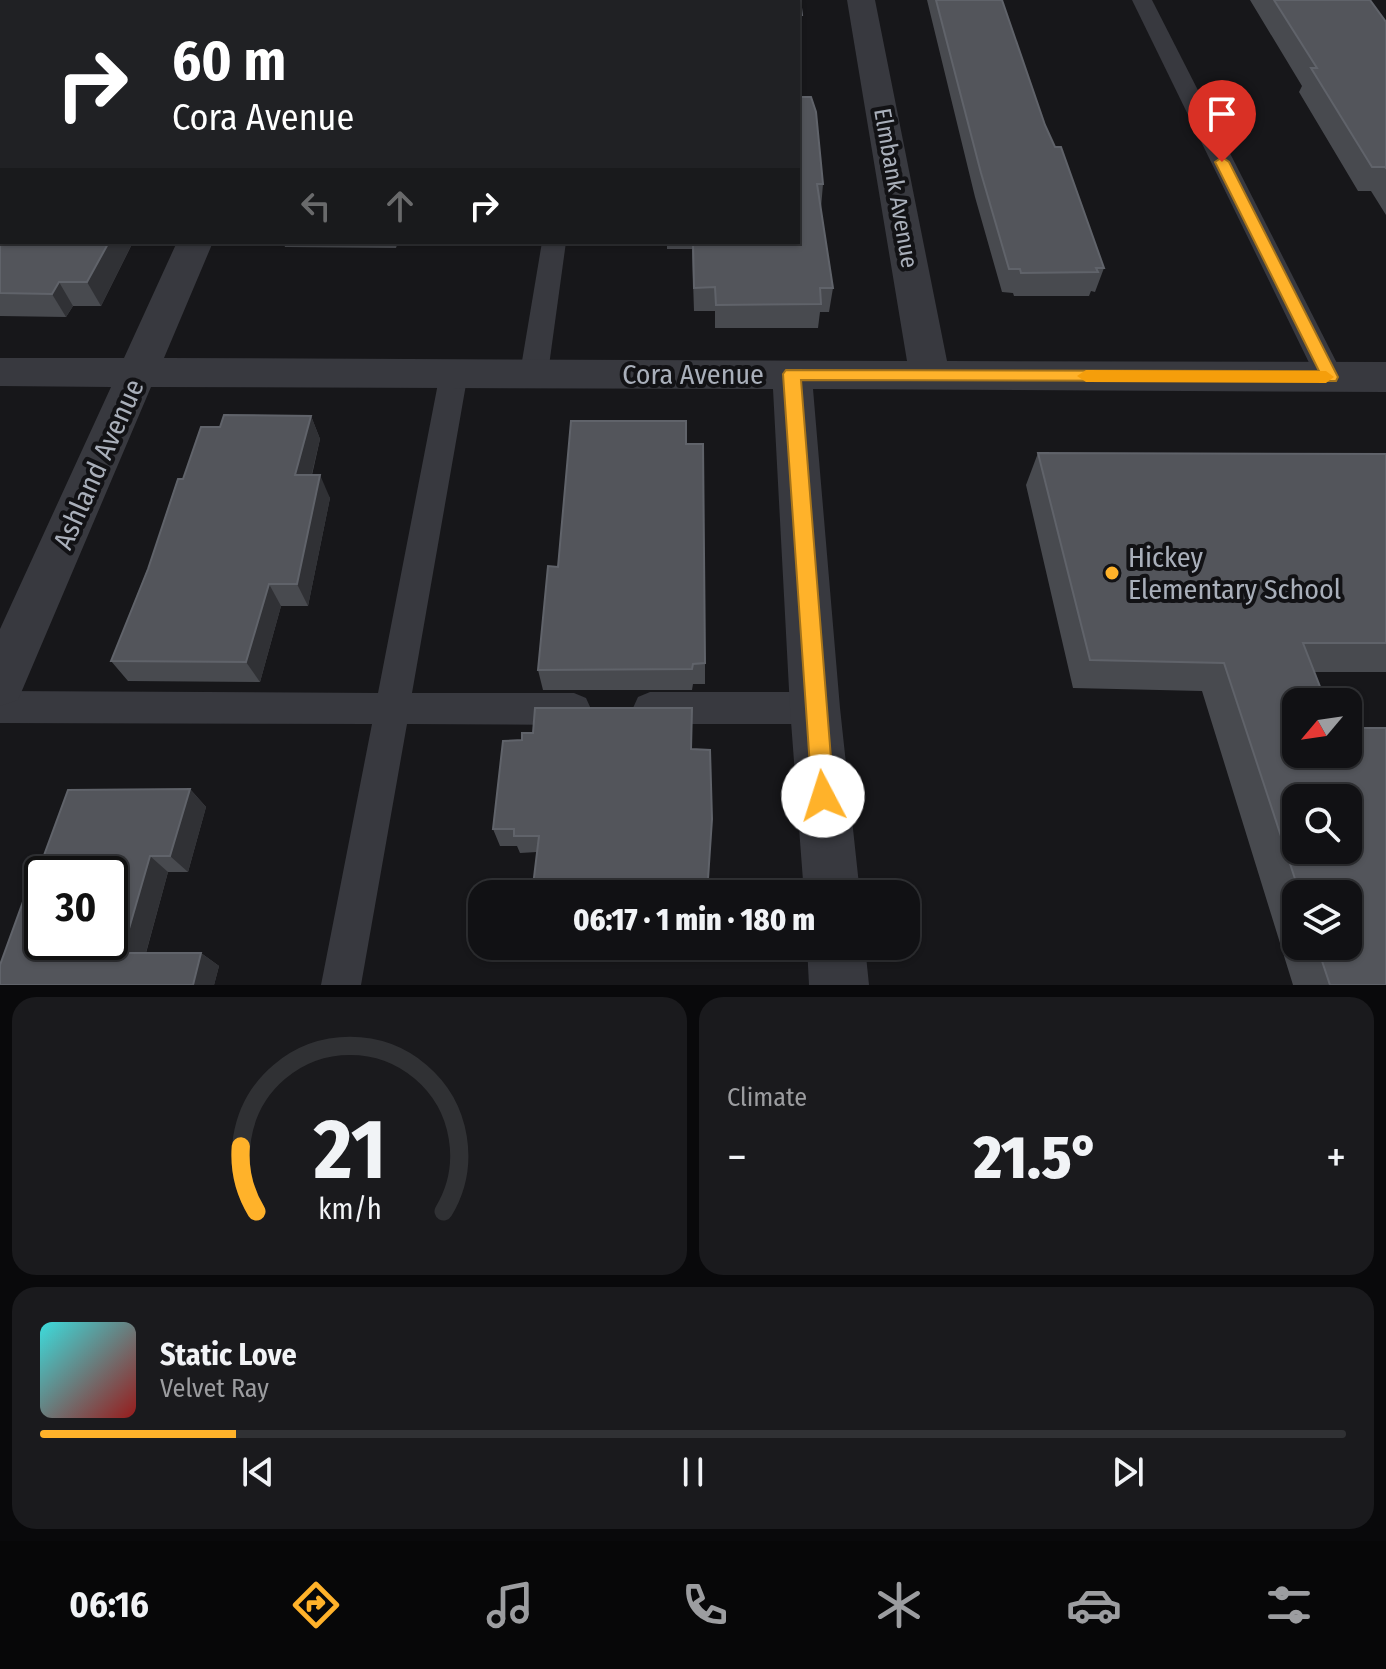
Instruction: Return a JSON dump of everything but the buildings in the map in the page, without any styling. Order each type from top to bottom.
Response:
[{"type":"street","name":"Elmbank Avenue","points":[[861,0],[930,375]]},
{"type":"street","name":"Ashland Avenue","points":[[0,684],[194,244]]},
{"type":"street","name":"Cora Avenue","points":[[0,372],[1386,377]]},
{"type":"street","points":[[792,374],[815,708],[831,880]]},
{"type":"street","points":[[837,960],[839,985]]},
{"type":"lane","points":[[1142,0],[1330,377]]},
{"type":"lane","points":[[534,373],[554,244]]},
{"type":"lane","points":[[341,985],[454,373]]},
{"type":"lane","points":[[0,707],[815,708]]},
{"type":"slow traffic","points":[[1086,376],[1326,377]]},
{"type":"place","name":"Hickey Elementary School","points":[[1112,573]]},
{"type":"route","points":[[823,796],[792,374],[1330,377],[1222,162]]}]
